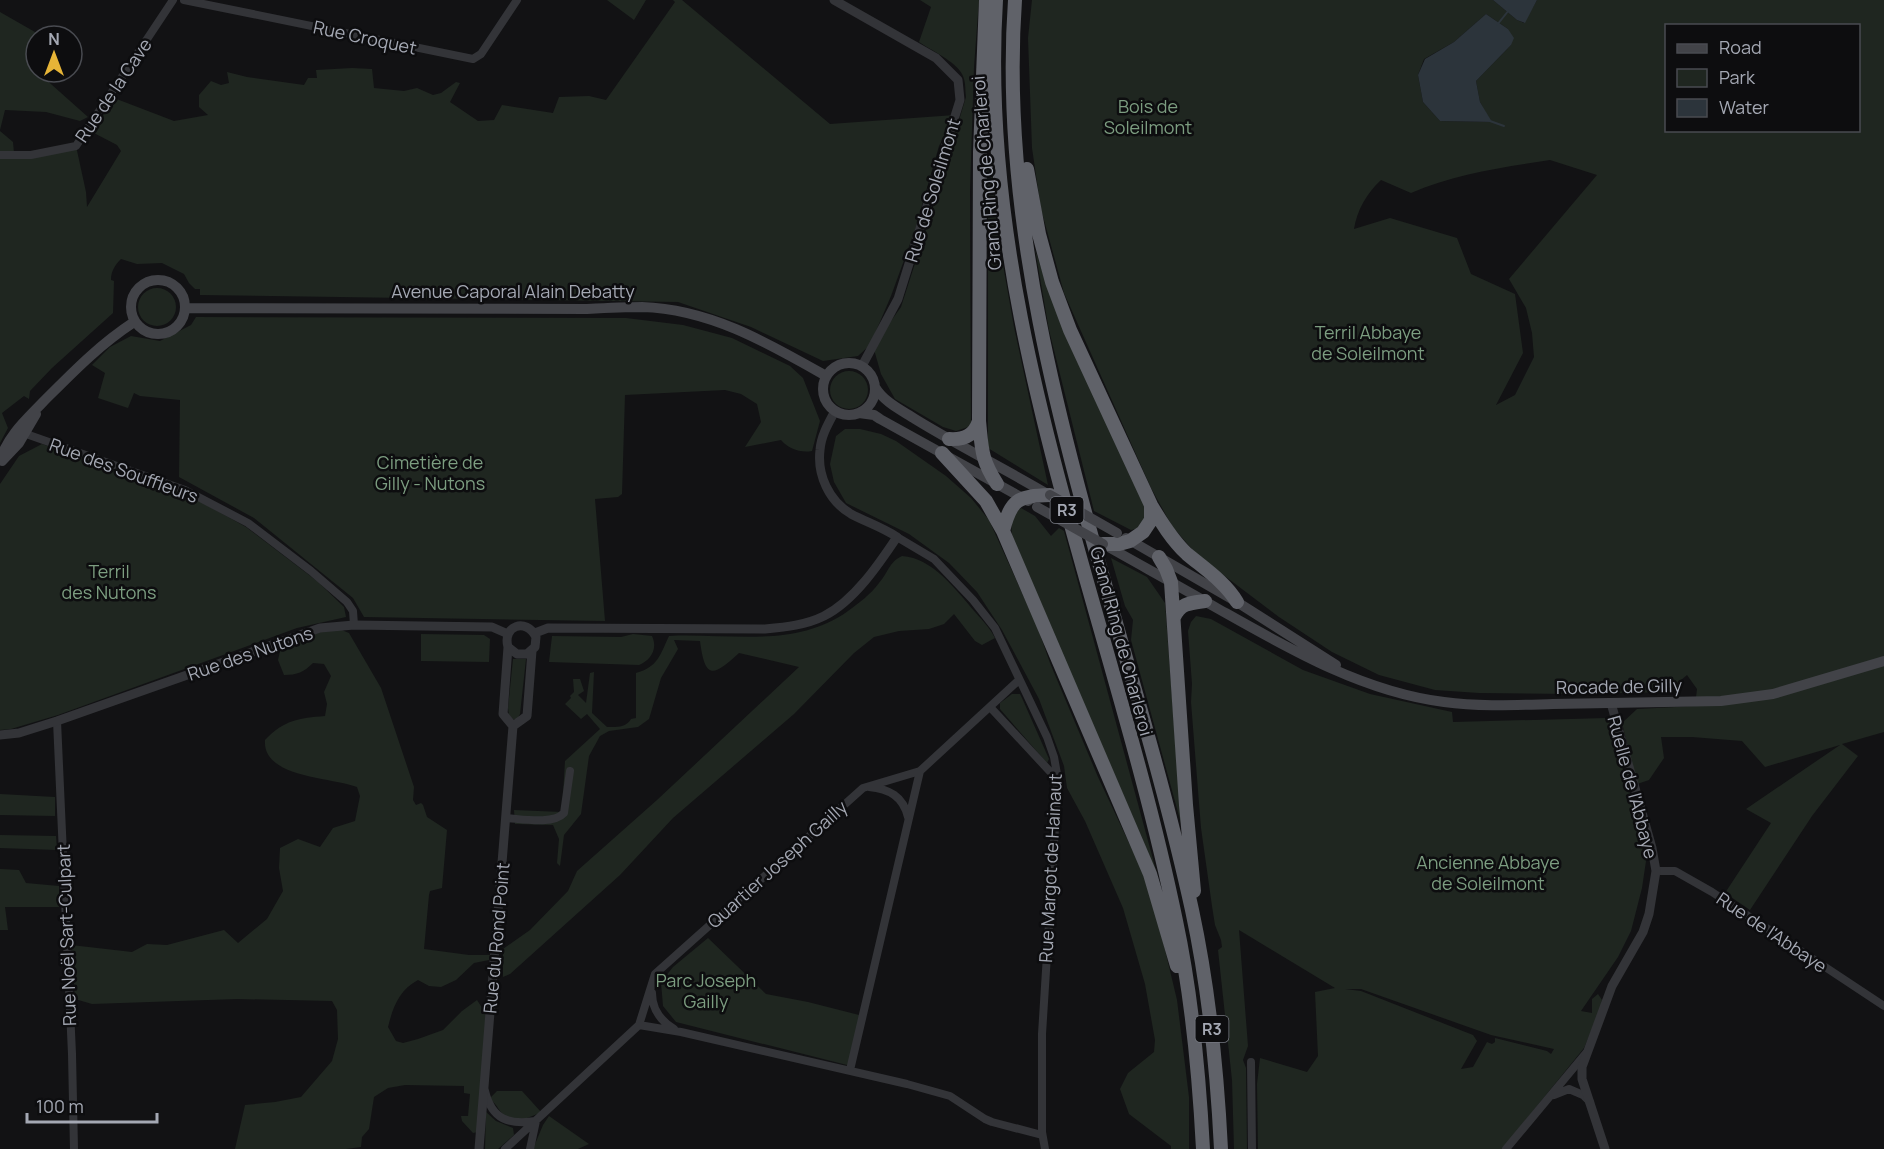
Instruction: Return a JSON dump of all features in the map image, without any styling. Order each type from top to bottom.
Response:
[{"type":"highway","points":[[986,0],[980,152],[980,422],[983,457],[997,484]]},
{"type":"highway","name":"Grand Ring de Charleroi","points":[[996,0],[995,79],[998,149],[1006,226],[1024,340],[1056,470],[1154,829],[1176,922],[1191,1011],[1201,1102],[1203,1149]]},
{"type":"highway","name":"Grand Ring de Charleroi","points":[[1015,0],[1013,80],[1016,146],[1022,211],[1042,335],[1073,464],[1162,788],[1192,911],[1206,981],[1213,1036],[1221,1149]]},
{"type":"highway","points":[[1016,146],[1026,166],[1038,234],[1070,330],[1151,505],[1166,530],[1185,552],[1229,588],[1237,602]]},
{"type":"highway","points":[[949,439],[959,440],[969,437],[980,422]]},
{"type":"highway","points":[[942,453],[986,501],[1003,531],[1150,874],[1191,1011]]},
{"type":"highway","points":[[1003,531],[1007,515],[1013,505],[1031,496],[1050,495]]},
{"type":"highway","points":[[1103,544],[1122,543],[1143,532],[1151,520],[1151,505]]},
{"type":"highway","points":[[1159,557],[1171,582],[1186,805],[1195,886],[1192,911]]},
{"type":"highway","points":[[1174,617],[1178,609],[1187,604],[1205,601]]},
{"type":"main road","points":[[165,280],[180,291],[185,308],[179,324],[172,330],[165,334],[148,333],[134,322],[130,304],[138,287],[146,282],[165,280]]},
{"type":"main road","name":"Avenue Caporal Alain Debatty","points":[[185,308],[644,307],[687,313],[716,321],[780,349],[826,376]]},
{"type":"main road","points":[[0,461],[21,423],[76,368],[117,333],[134,322]]},
{"type":"main road","points":[[1031,496],[997,484],[874,415],[842,414],[835,411],[828,406],[822,391],[826,376],[832,368],[842,364],[852,363],[862,366],[871,375],[879,393],[890,403],[983,457],[1031,496],[1103,544]]},
{"type":"main road","points":[[858,413],[868,407],[875,387]]},
{"type":"main road","points":[[0,461],[9,455],[42,403]]},
{"type":"main road","points":[[1050,495],[1122,543],[1171,582],[1303,656],[1354,677]]},
{"type":"main road","points":[[1122,543],[1159,557],[1237,602],[1354,677]]},
{"type":"main road","name":"Rocade de Gilly","points":[[1354,677],[1402,693],[1444,702],[1480,705],[1721,701],[1773,694],[1884,661]]},
{"type":"street","name":"Rue de la Cave","points":[[0,155],[31,155],[76,146],[173,0]]},
{"type":"street","name":"Rue Croquet","points":[[184,0],[473,59],[481,54],[517,0]]},
{"type":"street","name":"Rue de Soleilmont","points":[[834,0],[936,58],[958,80],[960,100],[898,298],[862,366]]},
{"type":"street","points":[[535,633],[548,628],[765,629],[795,626],[825,616],[849,598],[879,564],[897,537],[882,527],[850,513],[833,499],[825,483],[820,468],[820,450],[825,430],[835,411]]},
{"type":"street","name":"Rue des Souffleurs","points":[[26,431],[29,435],[185,490],[248,523],[311,570],[347,602],[353,611],[354,626]]},
{"type":"street","name":"Rue Margot de Hainaut","points":[[897,537],[934,559],[974,600],[995,628],[1054,757],[1057,779],[1042,1011],[1042,1135],[1045,1149]]},
{"type":"street","name":"Rue des Nutons","points":[[0,735],[19,733],[57,721],[320,628],[354,626],[492,627],[508,634]]},
{"type":"street","points":[[516,626],[529,627],[535,633],[537,642],[532,651],[527,654],[517,654],[508,647],[508,634],[516,626]]},
{"type":"street","name":"Rue du Rond Point","points":[[480,1149],[513,726],[503,714],[508,647]]},
{"type":"street","name":"Rue du Rond Point","points":[[513,726],[526,716],[532,651]]},
{"type":"street","name":"Quartier Joseph Gailly","points":[[505,1149],[639,1025],[655,974],[863,788],[920,771],[1019,680]]},
{"type":"street","name":"Ruelle de l'Abbaye","points":[[1611,704],[1652,848],[1656,871]]},
{"type":"street","points":[[990,707],[1057,779]]},
{"type":"street","name":"Rue Noël Sart-Culpart","points":[[57,721],[74,1149]]},
{"type":"street","points":[[506,818],[552,820],[561,816],[564,813],[570,771]]},
{"type":"street","points":[[850,1070],[920,771]]},
{"type":"street","points":[[863,788],[878,788],[894,793],[903,803],[908,818]]},
{"type":"street","points":[[1604,1148],[1582,1079],[1582,1067],[1612,986],[1643,932],[1649,914],[1656,871]]},
{"type":"street","name":"Rue de l'Abbaye","points":[[1656,871],[1675,871],[1712,892],[1882,1003]]},
{"type":"street","points":[[652,983],[651,997],[660,1017],[681,1032]]},
{"type":"street","points":[[639,1025],[681,1032],[850,1070],[950,1096],[985,1119],[1042,1135]]},
{"type":"street","points":[[1506,1149],[1586,1053]]},
{"type":"street","points":[[1251,1062],[1252,1149]]},
{"type":"street","points":[[484,1088],[487,1101],[499,1117],[516,1123],[537,1121],[530,1149]]},
{"type":"street","points":[[1550,1097],[1569,1089],[1583,1095],[1590,1102]]},
{"type":"green space","points":[[607,0],[646,0],[634,20]]},
{"type":"green space","points":[[673,0],[682,0],[830,124],[955,115],[939,146],[915,230],[891,296],[870,345],[858,356],[823,361],[751,327],[678,302],[200,295],[200,289],[195,289],[184,274],[162,263],[137,264],[121,259],[111,277],[114,281],[113,313],[52,368],[30,391],[29,399],[24,396],[2,413],[8,428],[0,443],[0,131],[13,142],[14,153],[76,146],[87,207],[121,151],[117,145],[92,132],[114,98],[174,121],[208,115],[199,107],[199,95],[211,81],[221,85],[229,83],[227,72],[304,85],[308,78],[317,78],[316,70],[352,68],[372,69],[374,88],[404,91],[417,88],[433,95],[441,93],[456,82],[460,83],[450,102],[478,121],[494,120],[502,105],[553,113],[559,97],[589,96],[606,100],[675,2]]},
{"type":"green space","points":[[920,0],[979,0],[974,67],[970,190],[971,426],[956,431],[943,427],[895,399],[881,374],[873,346],[901,307],[966,97],[964,79],[959,70],[919,42],[931,7]]},
{"type":"green space","points":[[1032,0],[1493,0],[1524,23],[1537,0],[1884,0],[1884,732],[1842,744],[1858,756],[1812,816],[1750,910],[1725,893],[1771,823],[1746,809],[1840,745],[1765,767],[1742,741],[1661,737],[1664,758],[1649,780],[1637,784],[1622,723],[1637,709],[1695,706],[1697,689],[1687,675],[1667,692],[1574,694],[1435,690],[1379,675],[1332,652],[1279,617],[1197,555],[1172,526],[1151,488],[1064,293],[1041,209],[1032,148],[1028,38]],"holes":[[[1486,14],[1508,29],[1511,45],[1476,81],[1480,102],[1491,122],[1440,121],[1423,102],[1418,75],[1424,59],[1454,42]],[[1550,160],[1597,175],[1509,279],[1526,308],[1532,333],[1534,357],[1515,395],[1496,405],[1523,353],[1515,294],[1471,274],[1457,238],[1390,218],[1354,229],[1363,202],[1381,180],[1411,193],[1462,176]]]},
{"type":"green space","points":[[0,12],[24,26],[24,84],[51,84],[88,117],[80,121],[46,112],[5,110],[0,130]]},
{"type":"green space","points":[[991,155],[997,231],[1014,327],[1048,485],[988,448],[988,216],[985,162]]},
{"type":"green space","points":[[1035,249],[1049,292],[1147,511],[1146,520],[1140,528],[1131,530],[1094,511],[1049,330]]},
{"type":"green space","points":[[157,288],[170,294],[176,307],[170,320],[157,326],[144,320],[138,307],[144,294]]},
{"type":"green space","name":"Cimetière de Gilly - Nutons","points":[[196,317],[626,318],[683,325],[732,338],[790,366],[803,378],[820,421],[812,451],[795,450],[781,440],[745,447],[761,422],[757,404],[741,394],[725,390],[625,395],[622,494],[618,497],[595,499],[605,621],[364,617],[353,598],[254,518],[179,477],[180,400],[140,396],[134,393],[128,408],[98,398],[105,373],[92,365],[110,347],[131,336],[160,341],[191,325]]},
{"type":"green space","points":[[849,371],[862,377],[868,390],[862,403],[849,409],[836,403],[830,390],[836,377]]},
{"type":"green space","points":[[845,429],[860,429],[881,434],[896,441],[946,476],[971,498],[989,520],[1037,626],[1050,663],[1098,777],[1146,879],[1177,1000],[1189,1097],[1189,1149],[1171,1149],[1171,1146],[1129,1114],[1120,1089],[1128,1073],[1154,1052],[1155,1040],[1145,984],[1123,908],[1085,821],[1067,788],[1064,766],[1039,699],[1002,630],[977,592],[949,563],[909,534],[846,503],[834,482],[830,464],[836,436]]},
{"type":"green space","name":"Terril des Nutons","points":[[42,444],[185,493],[246,527],[317,581],[344,607],[346,617],[297,628],[58,715],[0,730],[0,484],[19,456]]},
{"type":"green space","points":[[1021,508],[1035,516],[1051,536],[1059,528],[1064,531],[1157,874],[1013,539],[1012,522]]},
{"type":"green space","points":[[902,556],[924,562],[943,576],[986,624],[995,638],[982,645],[975,641],[954,614],[944,624],[929,629],[899,631],[874,637],[854,653],[794,714],[673,818],[620,875],[510,974],[503,977],[503,949],[530,930],[568,891],[577,871],[657,800],[799,667],[739,653],[723,667],[712,671],[705,663],[700,641],[674,640],[678,649],[661,678],[649,719],[638,727],[609,731],[600,736],[589,756],[581,814],[564,835],[560,866],[557,863],[559,839],[553,825],[515,824],[514,810],[562,812],[565,761],[600,729],[587,714],[581,719],[565,704],[574,692],[573,679],[580,679],[584,691],[578,695],[586,703],[590,673],[594,672],[592,713],[607,727],[624,725],[636,718],[636,673],[654,664],[669,636],[761,637],[806,631],[828,623],[856,605],[872,591],[891,565]]},
{"type":"green space","points":[[1111,558],[1147,577],[1165,603],[1178,778],[1185,838],[1131,640],[1133,620],[1125,606]]},
{"type":"green space","name":"Ancienne Abbaye de Soleilmont","points":[[1196,616],[1211,619],[1303,670],[1370,694],[1452,712],[1453,722],[1607,718],[1610,723],[1638,820],[1646,861],[1642,888],[1631,931],[1618,957],[1581,1011],[1592,1013],[1592,999],[1598,994],[1602,1000],[1600,1010],[1584,1048],[1502,1149],[1258,1149],[1257,1084],[1260,1058],[1307,1072],[1318,1056],[1315,992],[1335,988],[1239,930],[1248,1046],[1243,1060],[1246,1068],[1247,1149],[1234,1149],[1232,1080],[1218,950],[1222,947],[1215,925],[1201,828],[1191,702],[1188,631]],"holes":[[[1345,989],[1361,989],[1491,1035],[1554,1049],[1551,1054],[1495,1038],[1492,1044],[1487,1042],[1473,1067],[1461,1069],[1477,1041],[1473,1035],[1361,991]]]},
{"type":"green space","points":[[337,628],[349,633],[381,688],[414,787],[413,800],[416,805],[421,803],[423,805],[427,817],[447,830],[442,888],[430,891],[424,949],[469,955],[490,955],[489,960],[474,963],[456,980],[441,987],[429,986],[418,980],[411,984],[401,994],[388,1027],[396,1041],[403,1043],[418,1039],[443,1030],[477,1000],[486,1014],[478,1132],[473,1133],[462,1121],[461,1116],[468,1116],[470,1094],[464,1093],[464,1086],[405,1085],[388,1088],[374,1097],[369,1129],[362,1137],[361,1147],[235,1149],[245,1105],[301,1097],[332,1061],[338,1039],[337,1010],[332,1001],[237,999],[92,1004],[75,999],[71,945],[132,952],[147,944],[167,945],[224,930],[238,943],[267,919],[283,891],[279,868],[280,848],[298,839],[320,847],[333,828],[355,821],[360,796],[357,787],[286,769],[274,762],[267,753],[265,740],[292,721],[325,716],[327,704],[324,692],[331,676],[324,664],[313,663],[300,672],[284,675],[278,660],[281,647]]},
{"type":"green space","points":[[421,634],[484,635],[490,639],[489,662],[421,661]]},
{"type":"green space","points":[[633,634],[652,636],[654,641],[652,654],[639,665],[549,662],[552,636],[621,637]]},
{"type":"green space","points":[[513,659],[526,659],[520,714],[517,719],[509,715],[508,708]]},
{"type":"green space","points":[[1012,694],[1020,694],[1049,759],[1047,763],[1000,709],[1000,703]]},
{"type":"green space","points":[[0,794],[55,797],[55,816],[0,815]]},
{"type":"green space","points":[[0,835],[56,836],[57,850],[0,848]]},
{"type":"green space","points":[[0,869],[19,870],[26,883],[59,886],[59,907],[5,907],[8,930],[0,930]]},
{"type":"green space","name":"Parc Joseph Gailly","points":[[708,938],[766,994],[863,1016],[851,1066],[676,1022],[663,1006],[661,982],[673,967]]},
{"type":"green space","points":[[497,1091],[522,1091],[541,1112],[517,1120],[507,1117],[493,1102],[487,1101]]},
{"type":"green space","points":[[486,1112],[496,1121],[513,1128],[514,1135],[498,1149],[485,1149]]},
{"type":"green space","points":[[549,1116],[589,1144],[578,1149],[533,1149]]},
{"type":"water","points":[[1493,0],[1537,0],[1525,23],[1517,20]]},
{"type":"water","points":[[1486,14],[1508,29],[1514,38],[1511,45],[1476,81],[1480,102],[1492,122],[1440,121],[1423,102],[1418,75],[1425,59],[1454,42]]},
{"type":"waterway","points":[[1497,25],[1509,10]]},
{"type":"waterway","points":[[1490,121],[1504,126]]},
{"type":"park label","name":"Bois de Soleilmont","points":[[1148,116]]},
{"type":"park label","name":"Terril Abbaye de Soleilmont","points":[[1368,342]]}]
